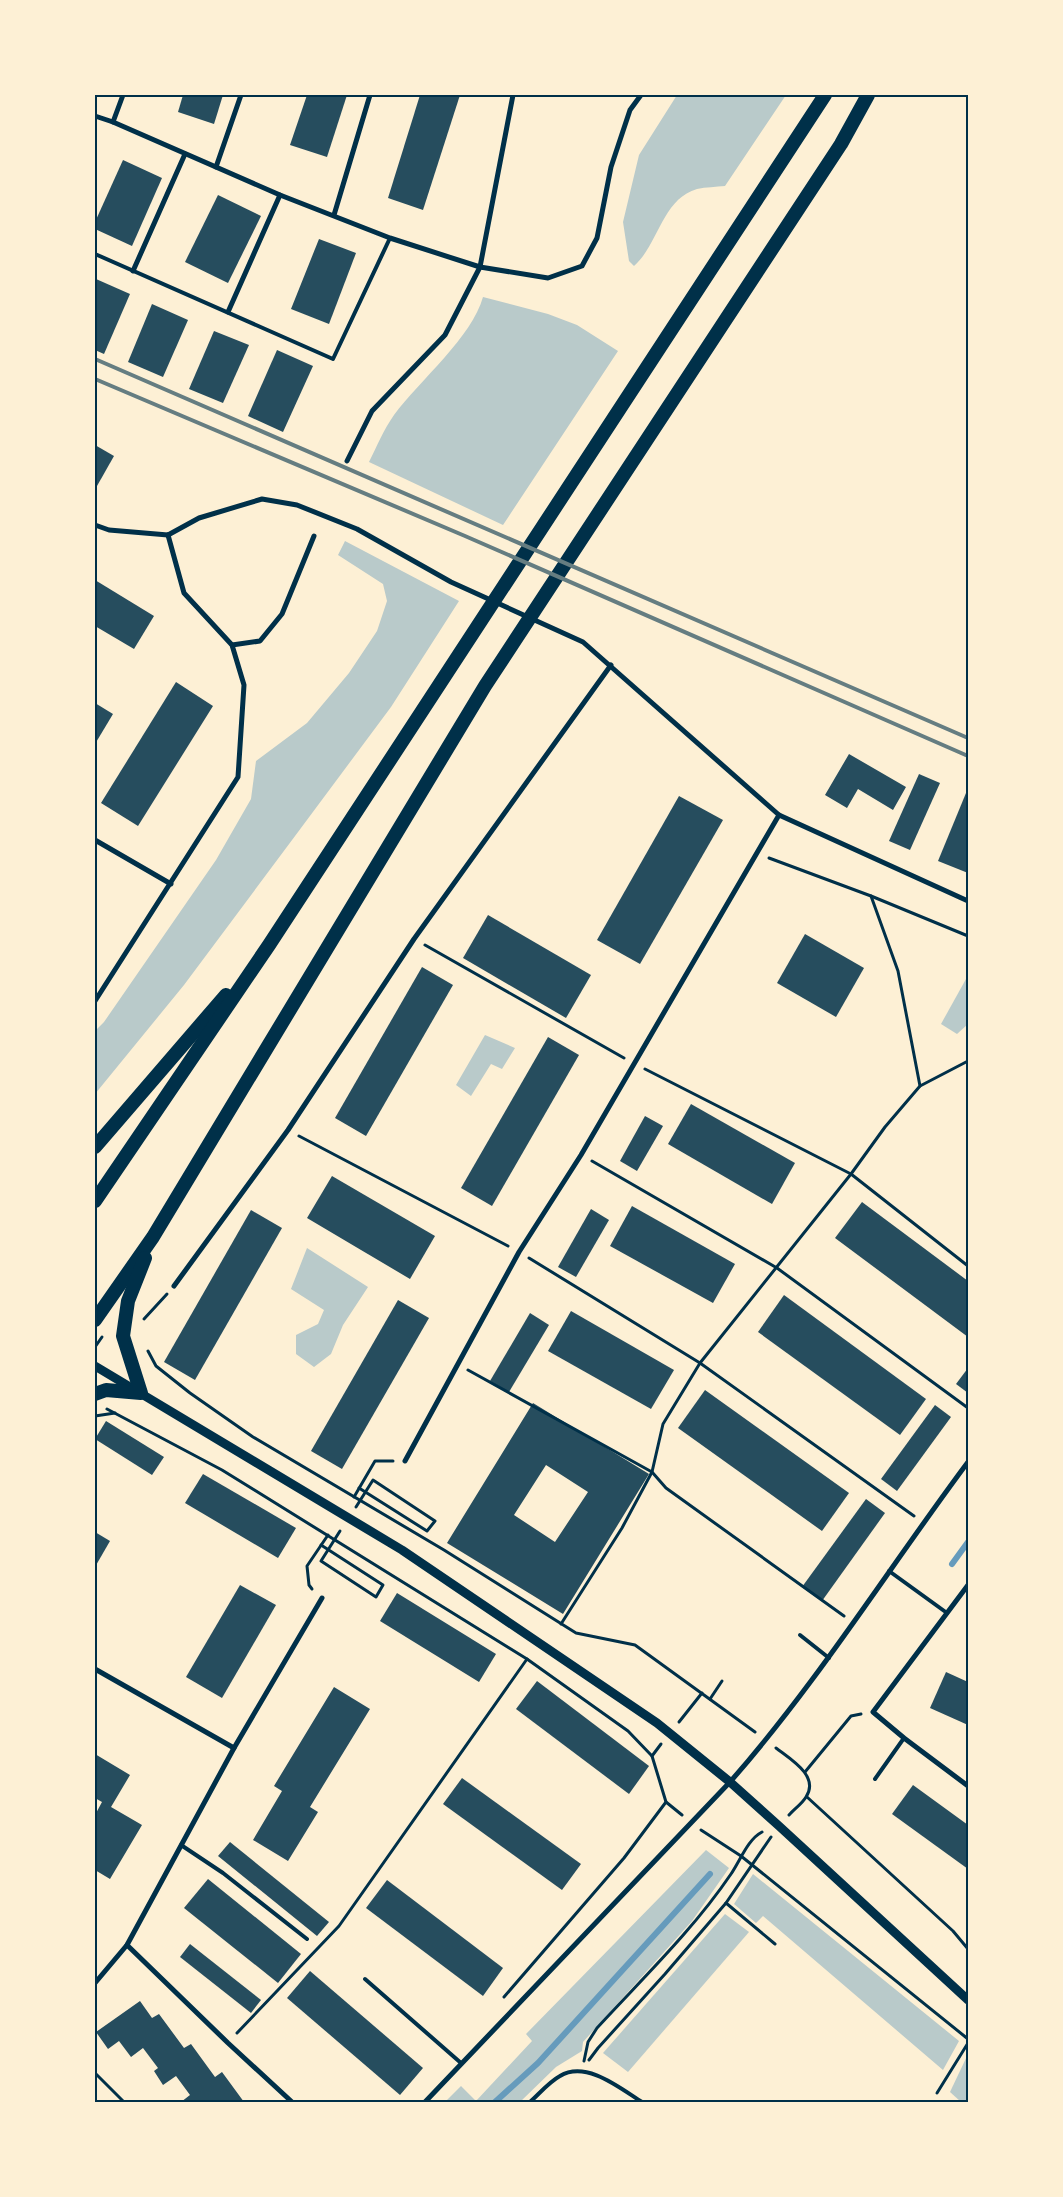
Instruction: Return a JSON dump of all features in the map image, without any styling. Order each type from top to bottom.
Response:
[{"type":"highway","points":[[95,1200],[269,945],[454,665],[825,95]]},
{"type":"highway","points":[[95,1320],[153,1237],[485,686],[841,144],[868,95]]},
{"type":"highway","points":[[95,1147],[269,945]]},
{"type":"highway","points":[[95,1394],[106,1390],[141,1393],[123,1336],[128,1301],[153,1237]]},
{"type":"street","points":[[113,122],[122,95]]},
{"type":"street","points":[[216,167],[241,95]]},
{"type":"street","points":[[334,215],[370,95]]},
{"type":"street","points":[[348,462],[372,411],[445,335],[480,267],[513,95]]},
{"type":"street","points":[[95,116],[113,122],[280,195],[390,238],[480,267],[548,278],[582,266],[597,238],[611,167],[630,110],[641,95]]},
{"type":"street","points":[[133,271],[185,154]]},
{"type":"street","points":[[228,312],[280,195]]},
{"type":"street","points":[[95,525],[109,530],[168,535],[199,518],[262,500],[297,505],[357,530],[451,582],[583,642],[779,815],[968,901]]},
{"type":"street","points":[[95,1001],[238,778],[244,685],[232,645],[184,593],[168,535]]},
{"type":"street","points":[[232,645],[260,641],[282,614],[314,536]]},
{"type":"street","points":[[174,1286],[288,1130],[414,938],[611,665]]},
{"type":"street","points":[[405,1461],[520,1252],[581,1155],[779,815]]},
{"type":"street","points":[[95,840],[171,884]]},
{"type":"street","points":[[95,1366],[402,1550],[657,1723],[730,1782],[968,2000]]},
{"type":"street","points":[[425,2102],[730,1782],[767,1740],[829,1658],[922,1523],[968,1462]]},
{"type":"street","points":[[968,1585],[873,1712],[968,1786]]},
{"type":"street","points":[[95,1983],[127,1945],[234,1748],[322,1598]]},
{"type":"street","points":[[95,1669],[234,1748]]},
{"type":"street","points":[[127,1945],[292,2102]]},
{"type":"lane","points":[[95,254],[333,359],[390,238]]},
{"type":"lane","points":[[890,1571],[947,1613]]},
{"type":"lane","points":[[800,1635],[829,1658]]},
{"type":"lane","points":[[875,1779],[904,1738]]},
{"type":"lane","points":[[181,1846],[223,1873],[307,1939]]},
{"type":"lane","points":[[365,1979],[461,2063]]},
{"type":"lane","points":[[530,2102],[558,2076],[570,2071],[582,2071],[602,2078],[642,2102]]},
{"type":"path","points":[[756,853],[871,896],[968,936]]},
{"type":"path","points":[[871,896],[898,971],[920,1086]]},
{"type":"path","points":[[414,938],[634,1064],[851,1174],[968,1266]]},
{"type":"path","points":[[561,1624],[622,1528],[652,1472],[663,1424],[700,1363],[851,1174],[885,1127],[920,1086],[968,1061]]},
{"type":"path","points":[[288,1130],[520,1252],[700,1363],[922,1523]]},
{"type":"path","points":[[581,1155],[777,1268],[968,1408]]},
{"type":"path","points":[[95,1346],[103,1335],[123,1336],[137,1332],[138,1326],[174,1286]]},
{"type":"path","points":[[147,1349],[156,1366],[190,1393],[253,1437],[423,1538],[576,1633],[635,1645],[767,1740],[805,1772],[809,1784],[807,1796],[779,1826],[726,1903],[598,2048],[582,2071]]},
{"type":"path","points":[[458,1364],[652,1472],[666,1488],[853,1623]]},
{"type":"path","points":[[95,1416],[116,1413],[222,1470],[526,1659],[628,1731],[652,1756],[666,1802],[624,1858],[503,1998]]},
{"type":"path","points":[[354,1497],[375,1461],[405,1461]]},
{"type":"path","points":[[373,1480],[434,1521],[423,1538]]},
{"type":"path","points":[[359,1488],[427,1531]]},
{"type":"path","points":[[322,1598],[308,1584],[307,1566],[328,1535]]},
{"type":"path","points":[[321,1546],[383,1585],[376,1597],[321,1561]]},
{"type":"path","points":[[228,2043],[339,1926],[526,1659]]},
{"type":"path","points":[[710,1698],[722,1681]]},
{"type":"path","points":[[805,1772],[851,1716],[873,1712]]},
{"type":"path","points":[[807,1796],[953,1931],[968,1949]]},
{"type":"path","points":[[582,2071],[588,2042],[598,2028],[696,1921],[732,1873],[741,1856],[760,1833],[779,1826]]},
{"type":"path","points":[[741,1856],[968,2039]]},
{"type":"path","points":[[726,1903],[775,1944]]},
{"type":"path","points":[[938,2094],[968,2043]]},
{"type":"path","points":[[95,2073],[124,2102]]},
{"type":"shaded area","points":[[677,95],[786,95],[725,186],[697,189],[685,194],[668,212],[649,246],[634,266],[629,261],[623,222],[639,155]]},
{"type":"shaded area","points":[[483,297],[548,314],[577,325],[618,351],[503,525],[369,462],[394,415],[457,343],[477,312]]},
{"type":"shaded area","points":[[345,541],[459,601],[391,707],[184,985],[95,1094],[95,1031],[104,1022],[216,860],[251,799],[256,761],[307,723],[349,673],[377,631],[387,601],[383,584],[338,555]]},
{"type":"shaded area","points":[[966,979],[968,981],[968,1024],[957,1034],[941,1024]]},
{"type":"shaded area","points":[[485,1035],[515,1048],[502,1069],[491,1064],[471,1096],[456,1085]]},
{"type":"shaded area","points":[[307,1248],[368,1287],[343,1325],[331,1354],[314,1367],[296,1354],[296,1335],[318,1324],[324,1310],[291,1289]]},
{"type":"shaded area","points":[[706,1850],[729,1868],[692,1921],[583,2042],[582,2051],[556,2067],[520,2102],[445,2102],[461,2086],[476,2101],[532,2041],[526,2034]]},
{"type":"shaded area","points":[[753,1874],[959,2041],[943,2070],[763,1916],[756,1923],[734,1904]]},
{"type":"shaded area","points":[[725,1914],[749,1932],[628,2072],[603,2053]]},
{"type":"shaded area","points":[[968,2054],[968,2102],[961,2102],[950,2092]]},
{"type":"building","points":[[183,95],[223,95],[214,124],[178,112]]},
{"type":"building","points":[[307,95],[347,95],[327,157],[290,145]]},
{"type":"building","points":[[420,95],[460,95],[423,210],[388,198]]},
{"type":"building","points":[[123,160],[162,178],[132,246],[95,229],[95,222]]},
{"type":"building","points":[[218,195],[261,216],[228,283],[185,262]]},
{"type":"building","points":[[319,239],[356,253],[329,324],[291,309]]},
{"type":"building","points":[[96,279],[130,294],[104,354],[95,350]]},
{"type":"building","points":[[152,304],[188,320],[163,377],[128,362]]},
{"type":"building","points":[[214,331],[249,345],[223,403],[189,389]]},
{"type":"building","points":[[277,350],[313,366],[283,432],[248,416]]},
{"type":"building","points":[[95,445],[114,456],[97,486],[95,485]]},
{"type":"building","points":[[95,580],[154,616],[134,649],[95,626]]},
{"type":"building","points":[[176,682],[213,706],[138,826],[101,803]]},
{"type":"building","points":[[95,703],[113,714],[95,744]]},
{"type":"building","points":[[849,754],[906,787],[893,810],[858,789],[847,808],[825,795]]},
{"type":"building","points":[[919,774],[940,783],[910,850],[889,841]]},
{"type":"building","points":[[966,793],[968,794],[968,873],[938,861]]},
{"type":"building","points":[[679,796],[723,820],[640,964],[597,940]]},
{"type":"building","points":[[488,915],[591,975],[566,1018],[463,958]]},
{"type":"building","points":[[805,934],[864,968],[836,1017],[777,983]]},
{"type":"building","points":[[422,967],[453,985],[366,1136],[335,1118]]},
{"type":"building","points":[[548,1037],[579,1055],[492,1206],[461,1188]]},
{"type":"building","points":[[691,1104],[795,1163],[772,1204],[668,1144]]},
{"type":"building","points":[[645,1116],[663,1126],[637,1171],[620,1161]]},
{"type":"building","points":[[332,1176],[435,1236],[410,1279],[307,1218]]},
{"type":"building","points":[[862,1202],[968,1281],[968,1337],[835,1238]]},
{"type":"building","points":[[632,1206],[735,1264],[713,1303],[610,1246]]},
{"type":"building","points":[[591,1209],[609,1220],[576,1277],[558,1267]]},
{"type":"building","points":[[251,1210],[282,1228],[195,1380],[164,1362]]},
{"type":"building","points":[[784,1295],[926,1399],[900,1435],[758,1332]]},
{"type":"building","points":[[398,1300],[429,1318],[342,1469],[311,1451]]},
{"type":"building","points":[[571,1311],[674,1370],[651,1409],[548,1351]]},
{"type":"building","points":[[530,1313],[549,1325],[509,1392],[490,1381]]},
{"type":"building","points":[[968,1368],[968,1393],[956,1384]]},
{"type":"building","points":[[705,1390],[849,1493],[822,1531],[678,1428]]},
{"type":"building","points":[[533,1403],[649,1474],[563,1614],[447,1543]],"holes":[[[546,1465],[588,1492],[555,1542],[514,1515]]]},
{"type":"building","points":[[935,1405],[951,1417],[897,1491],[881,1479]]},
{"type":"building","points":[[106,1421],[164,1457],[152,1475],[95,1439]]},
{"type":"building","points":[[203,1474],[296,1528],[278,1558],[185,1503]]},
{"type":"building","points":[[866,1499],[885,1513],[822,1601],[802,1587]]},
{"type":"building","points":[[95,1532],[110,1541],[95,1567]]},
{"type":"building","points":[[240,1585],[276,1605],[222,1698],[186,1677]]},
{"type":"building","points":[[397,1593],[496,1654],[479,1682],[380,1621]]},
{"type":"building","points":[[946,1672],[968,1682],[968,1725],[930,1708]]},
{"type":"building","points":[[537,1681],[649,1766],[629,1794],[516,1709]]},
{"type":"building","points":[[334,1687],[370,1709],[310,1807],[318,1812],[288,1861],[253,1840],[282,1791],[274,1786]]},
{"type":"building","points":[[95,1754],[130,1775],[111,1807],[142,1825],[110,1879],[95,1870],[95,1815],[102,1802],[95,1798]]},
{"type":"building","points":[[462,1778],[581,1864],[562,1890],[443,1804]]},
{"type":"building","points":[[913,1785],[968,1825],[968,1869],[892,1814]]},
{"type":"building","points":[[230,1842],[329,1922],[317,1936],[218,1856]]},
{"type":"building","points":[[208,1879],[301,1954],[278,1983],[184,1908]]},
{"type":"building","points":[[387,1880],[503,1968],[483,1996],[366,1908]]},
{"type":"building","points":[[190,1944],[261,2000],[251,2013],[180,1957]]},
{"type":"building","points":[[310,1971],[423,2068],[400,2095],[287,1998]]},
{"type":"building","points":[[140,2001],[152,2018],[159,2014],[184,2048],[191,2044],[215,2077],[222,2072],[244,2102],[181,2102],[190,2095],[176,2076],[163,2085],[154,2071],[158,2068],[143,2048],[131,2057],[119,2041],[108,2049],[96,2032]]},
{"type":"waterway","points":[[952,1564],[968,1542]]},
{"type":"waterway","points":[[495,2102],[538,2063],[710,1874]]},
{"type":"railway","points":[[95,359],[968,738]]},
{"type":"railway","points":[[95,379],[465,536],[968,756]]}]
